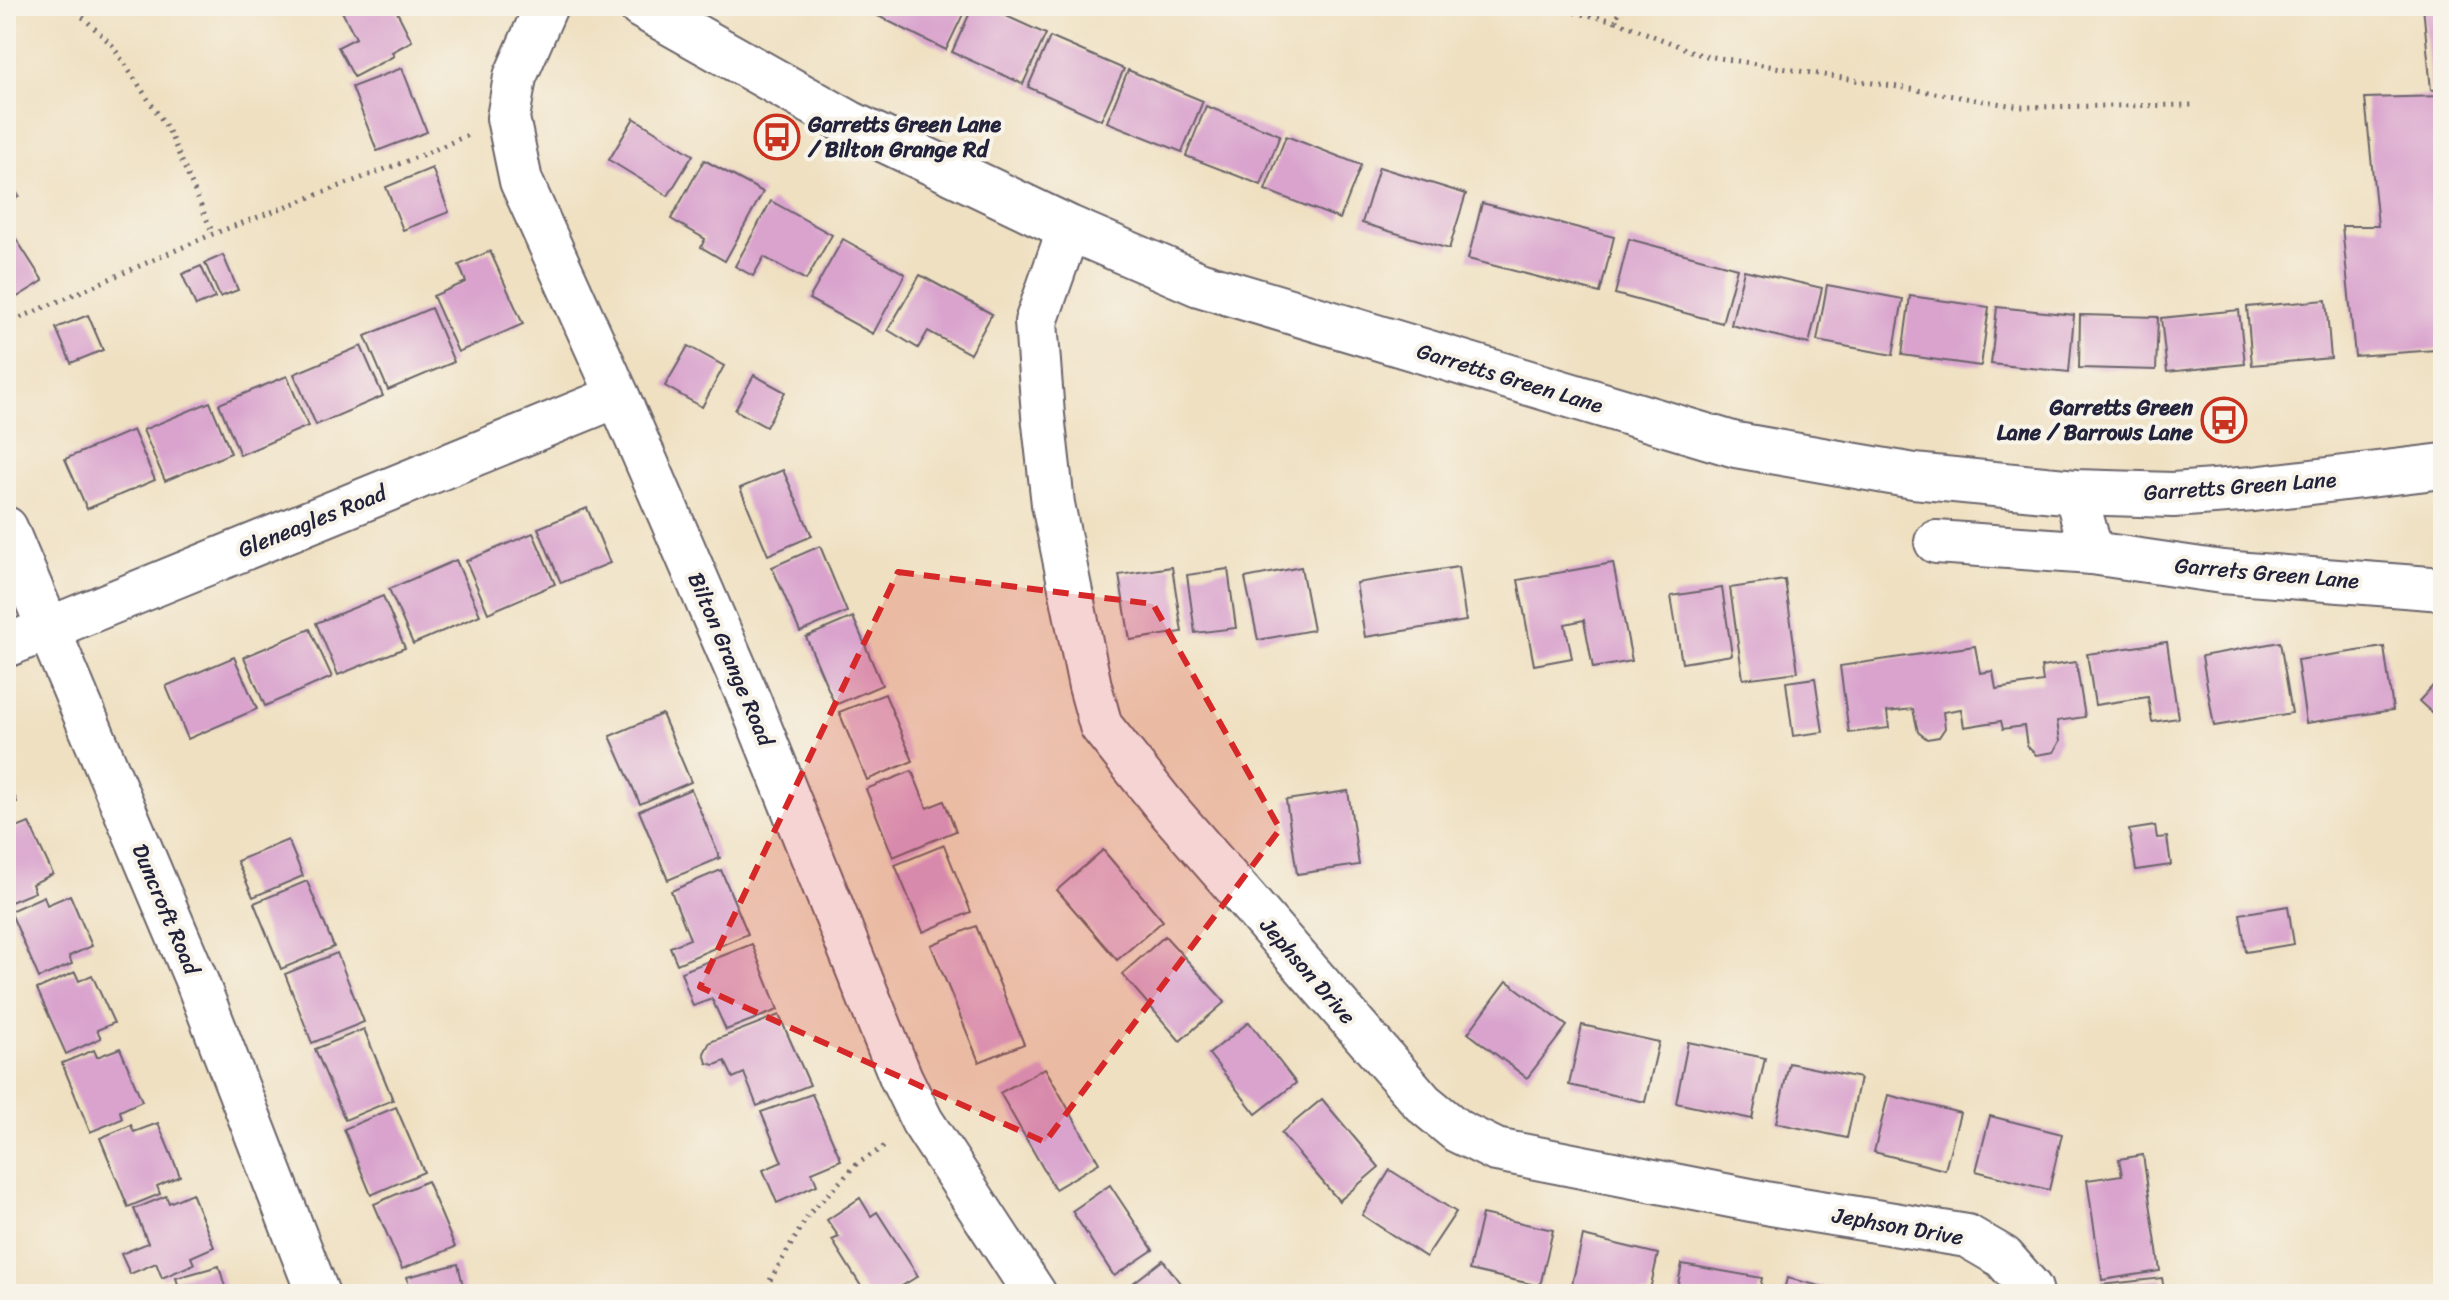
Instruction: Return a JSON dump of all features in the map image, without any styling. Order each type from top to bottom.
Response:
[{"type":"street","name":"Bilton Grange Road","points":[[546,6],[515,77],[508,118],[521,181],[748,697],[901,1078],[922,1121],[1035,1294]]},
{"type":"street","name":"Garretts Green Lane","points":[[641,6],[849,123],[1069,228],[1199,284],[1736,445],[1914,476],[2075,492],[2173,495],[2253,489],[2443,466]]},
{"type":"street","name":"Jephson Drive","points":[[1069,228],[1036,322],[1037,338],[1053,504],[1101,726],[1165,806],[1423,1103],[1457,1131],[1496,1150],[1771,1204],[1967,1236],[2003,1257],[2032,1294]]},
{"type":"street","name":"Gleneagles Road","points":[[6,646],[618,396]]},
{"type":"street","points":[[2075,492],[2092,553]]},
{"type":"street","name":"Duncroft Road","points":[[6,528],[197,982],[318,1294]]},
{"type":"street","name":"Garrets Green Lane","points":[[1936,542],[2092,553],[2222,572],[2443,589]]},
{"type":"path","points":[[71,6],[112,45],[168,129],[213,234]]},
{"type":"path","points":[[1543,6],[1616,21],[1701,55],[2021,107],[2194,105]]},
{"type":"path","points":[[1616,21],[1620,6]]},
{"type":"path","points":[[6,324],[213,234],[420,156],[508,118]]},
{"type":"path","points":[[762,1294],[809,1214],[857,1164],[922,1121]]},
{"type":"highlighted area","points":[[898,572],[1153,604],[1280,829],[1045,1142],[700,987]]},
{"type":"building","points":[[339,6],[394,6],[412,41],[392,52],[394,56],[354,77],[338,47],[356,38]]},
{"type":"building","points":[[878,6],[967,6],[946,50],[874,14]]},
{"type":"building","points":[[973,6],[984,6],[1046,34],[1023,84],[952,52]]},
{"type":"building","points":[[2423,6],[2443,6],[2443,89],[2431,90]]},
{"type":"building","points":[[1050,37],[1124,69],[1101,120],[1028,87]]},
{"type":"building","points":[[402,68],[427,132],[377,151],[352,87]]},
{"type":"building","points":[[1128,70],[1203,101],[1182,152],[1107,122]]},
{"type":"building","points":[[2443,96],[2443,344],[2436,350],[2355,356],[2342,226],[2378,226],[2365,98]]},
{"type":"building","points":[[1206,106],[1280,135],[1261,185],[1186,156]]},
{"type":"building","points":[[634,118],[693,155],[668,196],[609,160]]},
{"type":"building","points":[[1286,136],[1361,165],[1340,219],[1265,190]]},
{"type":"building","points":[[704,160],[763,192],[725,261],[701,247],[705,239],[671,219]]},
{"type":"building","points":[[1379,167],[1466,194],[1449,249],[1362,223]]},
{"type":"building","points":[[432,168],[449,212],[403,230],[386,187]]},
{"type":"building","points":[[6,179],[19,196],[6,206]]},
{"type":"building","points":[[771,201],[832,235],[806,280],[764,257],[753,276],[735,266]]},
{"type":"building","points":[[1482,203],[1614,237],[1600,293],[1468,259]]},
{"type":"building","points":[[6,223],[43,281],[6,304]]},
{"type":"building","points":[[843,239],[905,274],[873,334],[809,299]]},
{"type":"building","points":[[1629,239],[1737,268],[1722,323],[1615,294]]},
{"type":"building","points":[[490,251],[523,324],[458,352],[433,296],[466,282],[459,265]]},
{"type":"building","points":[[223,255],[238,290],[220,297],[205,263]]},
{"type":"building","points":[[201,266],[215,298],[196,306],[182,274]]},
{"type":"building","points":[[1744,270],[1822,288],[1809,344],[1731,325]]},
{"type":"building","points":[[920,275],[992,314],[970,354],[928,331],[918,348],[888,330]]},
{"type":"building","points":[[1827,285],[1903,299],[1893,355],[1817,341]]},
{"type":"building","points":[[1910,296],[1989,307],[1981,366],[1902,355]]},
{"type":"building","points":[[2326,300],[2331,358],[2252,365],[2247,307]]},
{"type":"building","points":[[1997,307],[2074,315],[2069,372],[1991,364]]},
{"type":"building","points":[[431,308],[454,362],[388,390],[365,336]]},
{"type":"building","points":[[2239,310],[2245,364],[2167,372],[2161,318]]},
{"type":"building","points":[[88,315],[103,350],[71,363],[56,328]]},
{"type":"building","points":[[2080,315],[2158,317],[2156,370],[2079,368]]},
{"type":"building","points":[[361,346],[383,396],[316,425],[294,374]]},
{"type":"building","points":[[688,346],[724,366],[702,407],[665,386]]},
{"type":"building","points":[[754,375],[785,392],[766,427],[735,410]]},
{"type":"building","points":[[287,376],[308,426],[240,455],[219,404]]},
{"type":"building","points":[[210,402],[231,453],[165,481],[143,430]]},
{"type":"building","points":[[133,430],[155,480],[87,509],[65,459]]},
{"type":"building","points":[[783,470],[812,536],[768,555],[740,488]]},
{"type":"building","points":[[587,508],[610,563],[561,583],[538,528]]},
{"type":"building","points":[[533,533],[555,584],[488,613],[466,561]]},
{"type":"building","points":[[820,546],[847,612],[800,632],[772,567]]},
{"type":"building","points":[[456,560],[480,615],[413,644],[389,589]]},
{"type":"building","points":[[1613,563],[1632,661],[1593,668],[1584,620],[1565,624],[1572,658],[1534,665],[1518,580]]},
{"type":"building","points":[[1172,567],[1182,632],[1130,640],[1119,575]]},
{"type":"building","points":[[1301,567],[1313,630],[1258,640],[1245,578]]},
{"type":"building","points":[[1458,567],[1466,621],[1365,637],[1356,583]]},
{"type":"building","points":[[1228,569],[1236,628],[1195,633],[1187,575]]},
{"type":"building","points":[[1785,580],[1798,672],[1743,679],[1730,588]]},
{"type":"building","points":[[1722,588],[1732,655],[1682,663],[1671,596]]},
{"type":"building","points":[[383,596],[405,648],[338,675],[316,623]]},
{"type":"building","points":[[853,617],[882,685],[835,705],[806,637]]},
{"type":"building","points":[[310,629],[332,677],[265,706],[244,657]]},
{"type":"building","points":[[2167,642],[2178,718],[2152,722],[2148,697],[2095,705],[2087,654]]},
{"type":"building","points":[[2280,642],[2292,713],[2214,726],[2202,656]]},
{"type":"building","points":[[1975,646],[1980,673],[1993,671],[1996,689],[2043,682],[2041,667],[2076,662],[2085,717],[2057,721],[2060,741],[2054,752],[2036,755],[2027,746],[2024,726],[2003,729],[2001,721],[1964,727],[1961,709],[1943,712],[1945,728],[1939,737],[1927,739],[1918,732],[1913,709],[1887,712],[1889,728],[1849,733],[1840,666]]},
{"type":"building","points":[[2384,647],[2393,710],[2306,723],[2297,660]]},
{"type":"building","points":[[234,657],[257,709],[188,739],[166,686]]},
{"type":"building","points":[[2443,675],[2443,723],[2419,701]]},
{"type":"building","points":[[1815,678],[1823,732],[1793,736],[1786,682]]},
{"type":"building","points":[[885,694],[913,761],[867,780],[839,712]]},
{"type":"building","points":[[662,714],[691,782],[640,804],[610,736]]},
{"type":"building","points":[[912,771],[927,808],[944,801],[956,831],[893,857],[866,789]]},
{"type":"building","points":[[6,777],[17,802],[6,807]]},
{"type":"building","points":[[691,789],[720,858],[668,880],[639,811]]},
{"type":"building","points":[[1348,791],[1359,865],[1297,874],[1286,800]]},
{"type":"building","points":[[29,823],[53,874],[32,884],[35,892],[6,904],[6,825],[12,830]]},
{"type":"building","points":[[2155,826],[2157,838],[2167,837],[2171,865],[2136,870],[2129,830]]},
{"type":"building","points":[[288,840],[303,876],[253,897],[237,861]]},
{"type":"building","points":[[944,845],[971,912],[923,932],[895,865]]},
{"type":"building","points":[[1103,850],[1163,921],[1117,960],[1057,890]]},
{"type":"building","points":[[721,870],[748,934],[677,964],[670,947],[690,939],[671,891]]},
{"type":"building","points":[[307,881],[334,947],[281,969],[254,903]]},
{"type":"building","points":[[70,895],[92,946],[69,956],[72,964],[39,978],[10,911],[44,896],[47,905]]},
{"type":"building","points":[[2288,906],[2294,944],[2246,952],[2240,914]]},
{"type":"building","points":[[976,926],[1024,1044],[979,1062],[931,945]]},
{"type":"building","points":[[1165,936],[1225,1002],[1180,1041],[1122,974]]},
{"type":"building","points":[[752,944],[778,1010],[726,1030],[712,999],[693,1006],[681,972]]},
{"type":"building","points":[[337,953],[364,1022],[312,1043],[285,974]]},
{"type":"building","points":[[75,972],[79,981],[92,975],[114,1023],[97,1030],[101,1038],[66,1054],[37,989]]},
{"type":"building","points":[[1507,981],[1567,1026],[1527,1078],[1468,1033]]},
{"type":"building","points":[[779,1015],[810,1085],[757,1106],[744,1073],[733,1078],[725,1061],[715,1065],[707,1063],[704,1053],[710,1042]]},
{"type":"building","points":[[1249,1022],[1296,1083],[1256,1114],[1209,1054]]},
{"type":"building","points":[[1582,1025],[1659,1042],[1645,1102],[1569,1085]]},
{"type":"building","points":[[364,1029],[393,1100],[345,1120],[315,1049]]},
{"type":"building","points":[[1688,1042],[1765,1058],[1752,1119],[1676,1103]]},
{"type":"building","points":[[120,1048],[142,1101],[120,1111],[122,1119],[90,1132],[62,1063],[94,1050],[97,1057]]},
{"type":"building","points":[[1789,1063],[1860,1078],[1847,1138],[1776,1123]]},
{"type":"building","points":[[1045,1068],[1099,1163],[1055,1189],[1000,1093]]},
{"type":"building","points":[[812,1094],[841,1160],[812,1172],[817,1185],[777,1203],[763,1170],[782,1162],[761,1112]]},
{"type":"building","points":[[1888,1095],[1960,1113],[1945,1170],[1874,1152]]},
{"type":"building","points":[[1322,1099],[1379,1167],[1339,1201],[1281,1133]]},
{"type":"building","points":[[396,1107],[424,1172],[371,1195],[344,1129]]},
{"type":"building","points":[[1990,1116],[2062,1134],[2049,1190],[1976,1171]]},
{"type":"building","points":[[158,1123],[180,1176],[157,1186],[160,1194],[128,1207],[100,1138],[131,1125],[134,1132]]},
{"type":"building","points":[[2143,1155],[2160,1271],[2102,1280],[2087,1180],[2122,1175],[2119,1159]]},
{"type":"building","points":[[1390,1170],[1456,1212],[1426,1257],[1362,1215]]},
{"type":"building","points":[[427,1181],[455,1247],[402,1269],[374,1204]]},
{"type":"building","points":[[1110,1185],[1153,1250],[1114,1276],[1072,1211]]},
{"type":"building","points":[[192,1193],[214,1247],[191,1257],[194,1264],[162,1278],[156,1263],[130,1274],[121,1254],[148,1243],[134,1209],[166,1196],[169,1203]]},
{"type":"building","points":[[860,1198],[871,1216],[877,1212],[918,1276],[889,1294],[866,1294],[832,1240],[839,1237],[827,1220]]},
{"type":"building","points":[[1482,1214],[1553,1230],[1540,1286],[1469,1270]]},
{"type":"building","points":[[1583,1236],[1658,1254],[1649,1294],[1591,1294],[1571,1289]]},
{"type":"building","points":[[1163,1260],[1188,1294],[1127,1294],[1124,1290]]},
{"type":"building","points":[[458,1264],[465,1294],[411,1294],[407,1277]]},
{"type":"building","points":[[1682,1264],[1762,1278],[1759,1294],[1676,1294]]},
{"type":"building","points":[[219,1266],[227,1294],[181,1294],[176,1278]]},
{"type":"building","points":[[1787,1278],[1849,1293],[1849,1294],[1783,1294]]},
{"type":"building","points":[[2162,1278],[2165,1294],[2103,1294],[2102,1285]]},
{"type":"place","name":"Garretts Green Lane / Bilton Grange Rd","points":[[777,137]]},
{"type":"place","name":"Garretts Green Lane / Barrows Lane","points":[[2224,420]]}]
